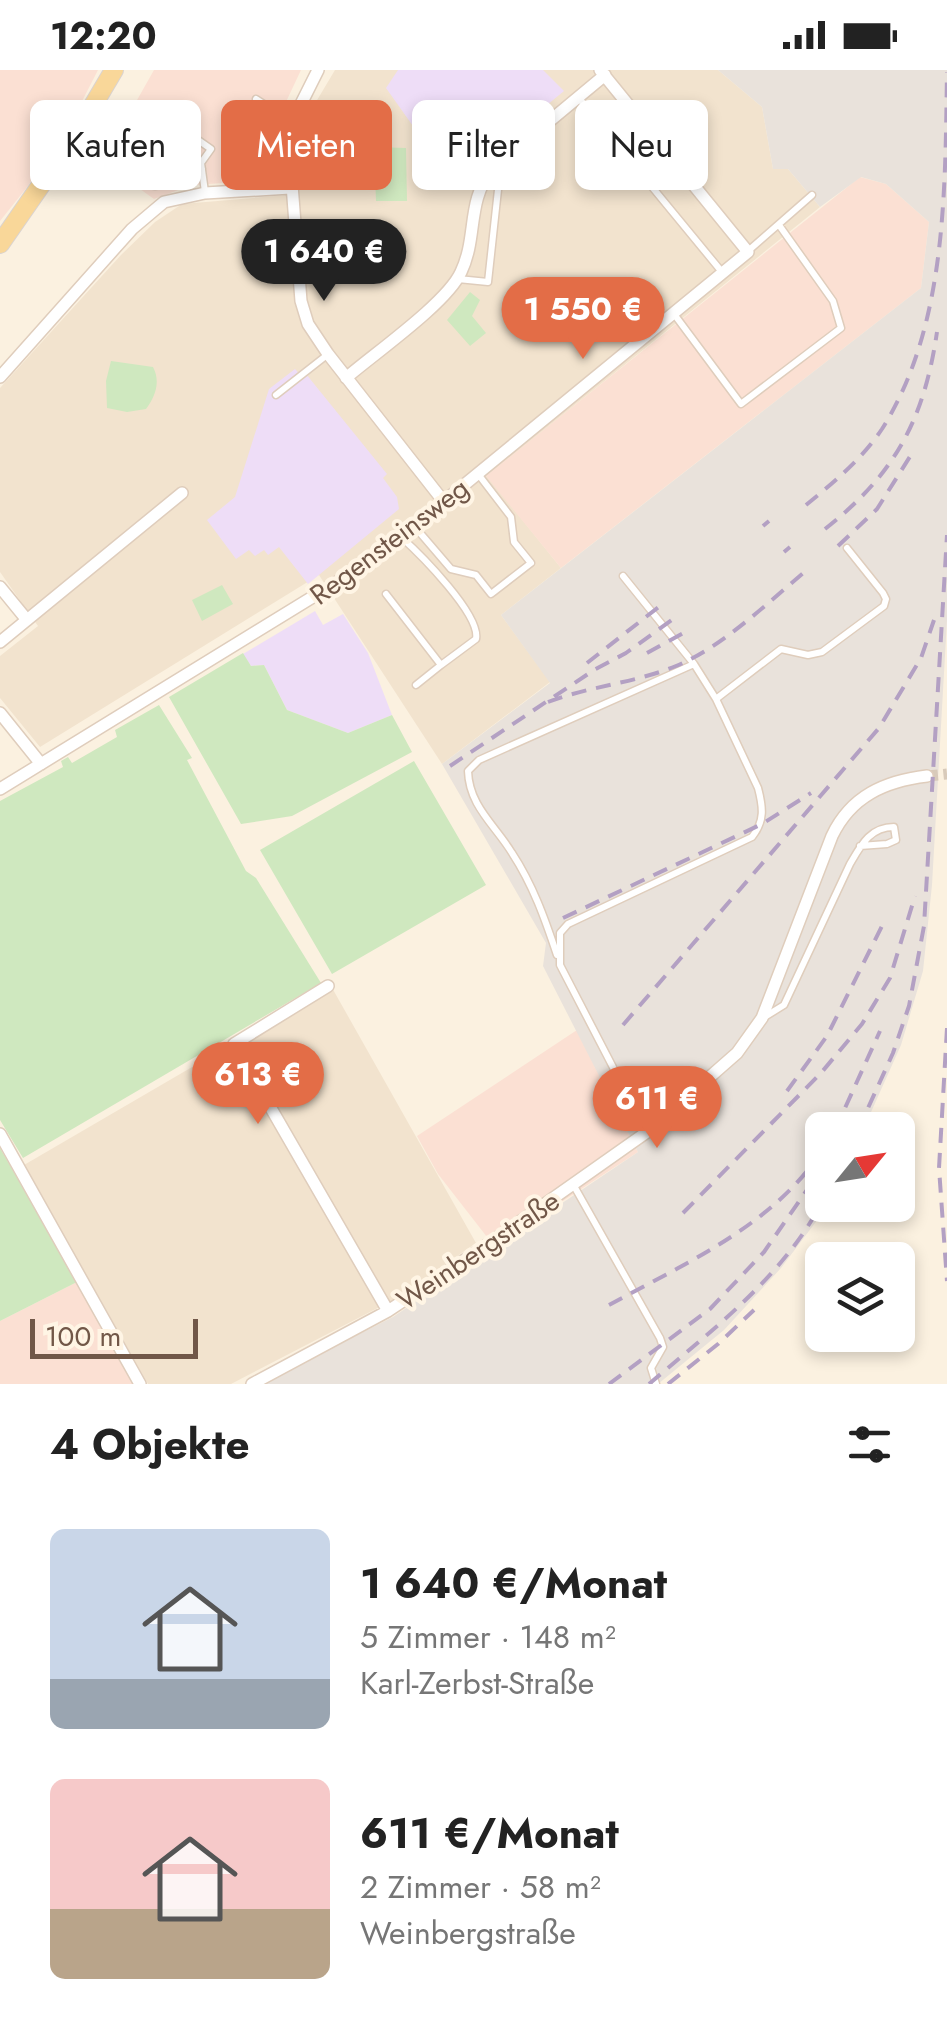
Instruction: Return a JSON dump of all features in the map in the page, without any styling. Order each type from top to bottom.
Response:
[{"type":"main road","points":[[1,241],[54,168],[114,70]]},
{"type":"street","points":[[303,100],[318,70]]},
{"type":"street","points":[[555,116],[602,73],[748,252]]},
{"type":"street","points":[[0,377],[132,229],[164,202],[206,193],[256,190]]},
{"type":"street","points":[[290,190],[301,301],[313,333],[444,502]]},
{"type":"street","points":[[346,378],[442,298],[458,279],[467,258],[477,190]]},
{"type":"street","name":"Regensteinsweg","points":[[0,789],[311,600],[414,526],[748,252]]},
{"type":"street","points":[[0,642],[182,493]]},
{"type":"street","points":[[0,587],[26,620]]},
{"type":"street","points":[[0,713],[41,764]]},
{"type":"street","name":"Weinbergstraße","points":[[252,1384],[388,1311],[647,1132],[737,1053],[762,1018],[839,822],[881,786],[927,776]]},
{"type":"street","points":[[328,986],[234,1044],[388,1311]]},
{"type":"street","points":[[0,1134],[140,1384]]},
{"type":"lane","points":[[578,96],[722,273]]},
{"type":"lane","points":[[201,143],[210,149],[201,163],[206,193]]},
{"type":"lane","points":[[151,158],[161,158],[170,170],[166,182],[157,186],[144,182],[141,173],[151,158]]},
{"type":"lane","points":[[458,279],[488,282],[499,190]]},
{"type":"lane","points":[[748,252],[812,195]]},
{"type":"lane","points":[[674,314],[742,404],[841,328],[833,302],[779,225]]},
{"type":"lane","points":[[276,395],[328,354]]},
{"type":"lane","points":[[414,526],[450,569],[476,575],[491,594],[530,563],[514,542],[511,517],[478,474]]},
{"type":"lane","points":[[400,536],[445,583],[478,630],[470,645],[416,686]]},
{"type":"lane","points":[[716,699],[781,649],[808,655],[822,652],[884,606],[886,599],[848,548]]},
{"type":"lane","points":[[560,965],[560,933],[568,924],[752,837],[762,824],[758,788],[716,699],[694,664],[623,576]]},
{"type":"lane","points":[[386,594],[442,666]]},
{"type":"lane","points":[[647,1132],[560,965],[542,907],[468,786],[468,770],[479,760],[694,664]]},
{"type":"lane","points":[[762,1018],[784,1005],[860,846],[877,830],[894,828],[896,840],[860,846]]},
{"type":"lane","points":[[573,1184],[660,1338],[663,1347],[651,1368],[656,1384]]},
{"type":"shaded area","points":[[0,70],[98,70],[83,100],[30,100],[30,183],[0,221]]},
{"type":"shaded area","points":[[154,70],[301,70],[287,100],[221,100],[221,183],[201,184],[201,100],[137,100]]},
{"type":"shaded area","points":[[335,70],[718,70],[762,107],[773,169],[788,169],[820,207],[487,476],[561,568],[501,615],[550,682],[442,764],[319,575],[40,747],[0,698],[0,656],[38,626],[0,572],[0,388],[121,255],[155,222],[182,204],[299,194],[299,190],[392,190],[392,100],[317,100]]},
{"type":"shaded area","points":[[398,70],[543,70],[564,91],[553,100],[412,100],[412,125],[386,88]]},
{"type":"shaded area","points":[[718,70],[947,70],[947,620],[932,885],[923,971],[901,1045],[871,1112],[805,1112],[805,1222],[816,1222],[781,1268],[724,1330],[658,1384],[260,1384],[393,1317],[638,1152],[543,966],[546,943],[442,764],[550,683],[501,615],[921,288],[929,222],[886,184],[861,177],[820,207],[788,169],[773,169],[762,107]]},
{"type":"shaded area","points":[[860,177],[886,184],[929,222],[921,288],[561,568],[486,476]]},
{"type":"shaded area","points":[[141,190],[178,190],[154,199]]},
{"type":"shaded area","points":[[295,369],[302,377],[306,374],[387,474],[383,478],[397,497],[399,509],[308,584],[279,547],[268,555],[264,550],[255,556],[249,550],[236,559],[207,520],[235,497],[269,389]]},
{"type":"shaded area","points":[[315,611],[323,625],[343,614],[368,653],[392,715],[348,733],[287,710],[264,665],[251,666],[243,654]]},
{"type":"shaded area","points":[[331,986],[476,1243],[395,1299],[231,1384],[148,1384],[24,1165]]},
{"type":"shaded area","points":[[577,1030],[638,1152],[494,1246],[438,1174],[417,1136]]},
{"type":"shaded area","points":[[77,1282],[136,1384],[0,1384],[0,1321]]},
{"type":"green space","points":[[392,148],[406,148],[407,201],[376,201],[376,190],[392,190]]},
{"type":"green space","points":[[470,292],[480,300],[472,316],[486,333],[470,346],[447,320]]},
{"type":"green space","points":[[111,361],[153,367],[156,389],[146,409],[127,412],[107,408],[106,381]]},
{"type":"green space","points":[[222,585],[233,604],[202,621],[192,600]]},
{"type":"green space","points":[[243,653],[251,666],[264,665],[287,710],[348,733],[392,715],[412,752],[292,816],[241,824],[169,697]]},
{"type":"green space","points":[[159,705],[192,758],[187,760],[246,871],[256,878],[321,983],[23,1158],[0,1120],[0,801],[63,767],[61,761],[68,757],[72,763],[117,737],[115,730]]},
{"type":"green space","points":[[414,761],[486,885],[332,974],[260,850]]},
{"type":"green space","points":[[0,1148],[77,1282],[0,1321]]},
{"type":"tunnel","points":[[927,776],[947,774]]},
{"type":"railway","points":[[806,505],[856,461],[882,429],[919,346],[931,302],[943,210],[947,72]]},
{"type":"railway","points":[[825,529],[870,487],[902,443],[924,392],[937,332]]},
{"type":"railway","points":[[838,546],[877,509],[911,455]]},
{"type":"railway","points":[[763,526],[769,521]]},
{"type":"railway","points":[[866,1112],[909,1006],[924,926],[947,535]]},
{"type":"railway","points":[[784,552],[790,547]]},
{"type":"railway","points":[[548,702],[660,672],[694,657],[745,623],[807,570]]},
{"type":"railway","points":[[587,663],[665,602]]},
{"type":"railway","points":[[450,766],[676,617]]},
{"type":"railway","points":[[623,1025],[879,728],[921,658],[934,620]]},
{"type":"railway","points":[[647,653],[687,631]]},
{"type":"railway","points":[[563,918],[762,824],[811,793]]},
{"type":"railway","points":[[683,1213],[821,1073],[862,1024],[890,978],[915,896]]},
{"type":"railway","points":[[787,1091],[827,1036],[885,920]]},
{"type":"railway","points":[[947,1028],[939,1168],[947,1281]]},
{"type":"railway","points":[[843,1112],[880,1031]]},
{"type":"railway","points":[[609,1305],[697,1258],[753,1222],[805,1173]]},
{"type":"railway","points":[[609,1384],[710,1309],[764,1252],[805,1193]]},
{"type":"railway","points":[[649,1384],[767,1278],[810,1222]]},
{"type":"railway","points":[[668,1384],[754,1310]]}]
